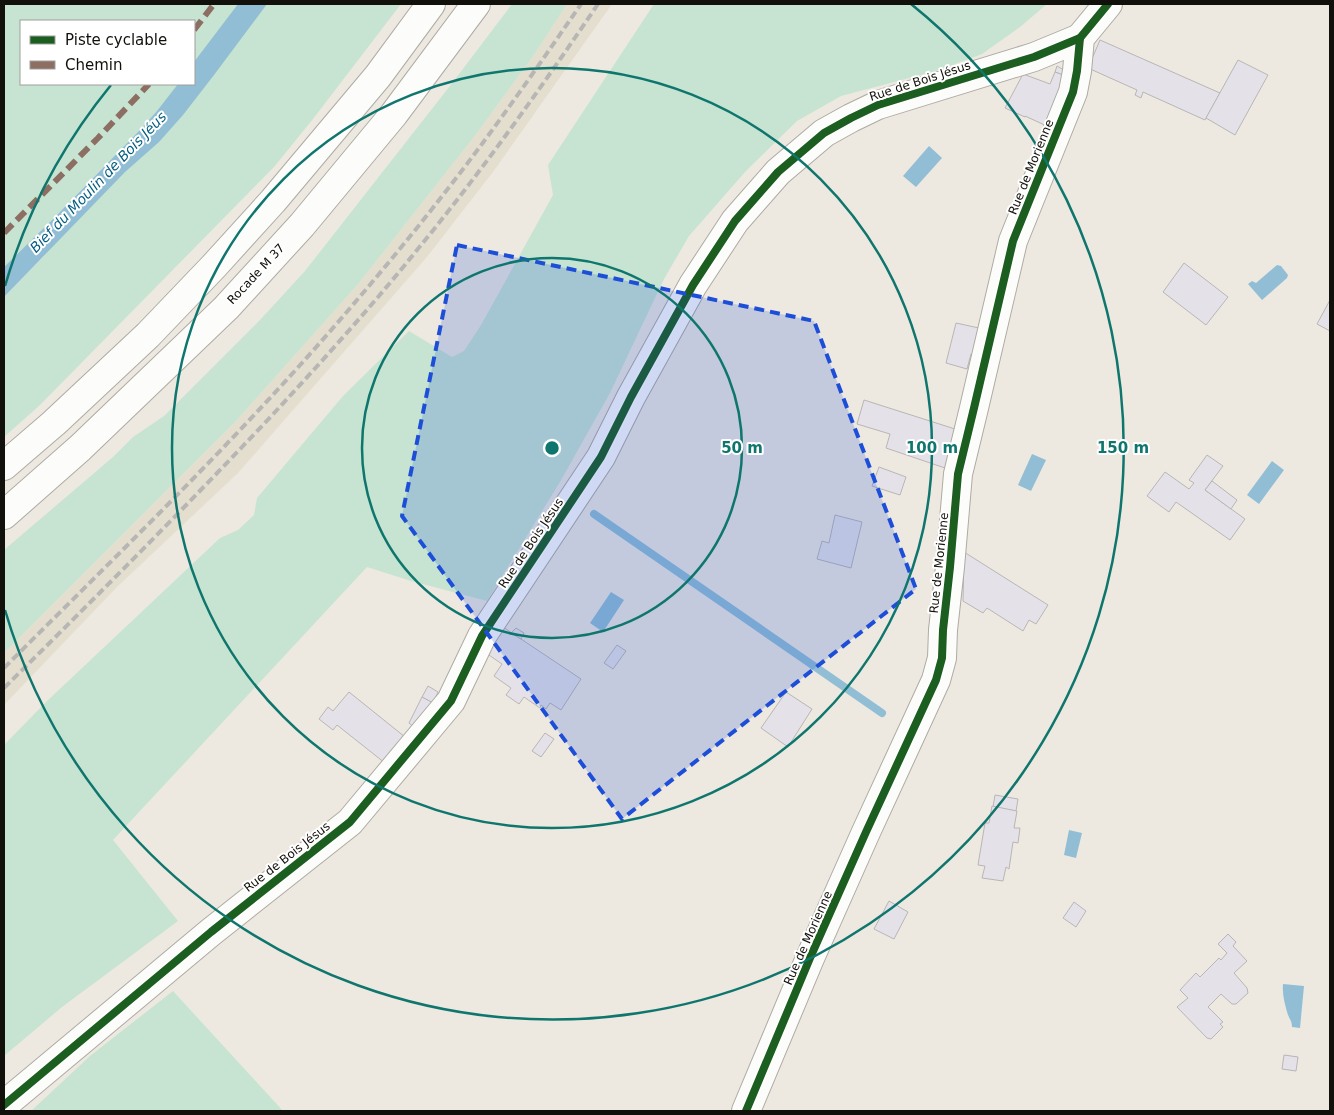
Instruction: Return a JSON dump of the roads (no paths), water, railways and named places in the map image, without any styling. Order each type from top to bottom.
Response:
[{"type":"main road","points":[[4,466],[54,423],[148,335],[214,266],[274,201],[378,76],[431,4]]},
{"type":"main road","name":"Rocade M 37","points":[[4,515],[134,398],[226,308],[302,225],[394,114],[476,4]]},
{"type":"main road","points":[[1080,38],[1108,4]]},
{"type":"main road","name":"Rue de Bois Jésus","points":[[4,1105],[204,938],[350,822],[438,716],[450,701],[482,636],[601,456],[693,285],[736,221],[778,172],[824,133],[878,105],[1034,57],[1080,38]]},
{"type":"main road","name":"Rue de Morienne","points":[[746,1111],[814,949],[936,680],[942,658],[958,474],[1013,241],[1073,92],[1080,38]]},
{"type":"water","name":"Bief du Moulin de Bois Jéus","points":[[238,4],[267,4],[183,115],[159,142],[125,172],[4,297],[4,267],[140,130],[177,85],[195,85],[195,61]]},
{"type":"water","points":[[929,146],[942,158],[916,187],[903,176]]},
{"type":"water","points":[[1277,265],[1281,266],[1288,275],[1287,278],[1262,300],[1248,284],[1252,281],[1256,283]]},
{"type":"water","points":[[1032,454],[1046,460],[1031,491],[1018,485]]},
{"type":"water","points":[[1272,461],[1284,470],[1259,504],[1247,495]]},
{"type":"water","points":[[611,592],[624,600],[603,632],[590,623]]},
{"type":"water","points":[[1069,830],[1082,833],[1076,858],[1064,855]]},
{"type":"water","points":[[1283,984],[1304,986],[1300,1028],[1292,1027],[1284,1000]]},
{"type":"waterway","points":[[594,514],[882,713]]},
{"type":"railway","points":[[4,668],[229,442],[357,300],[479,148],[581,4]]},
{"type":"railway","points":[[4,688],[209,482],[365,312],[488,160],[598,4]]}]
